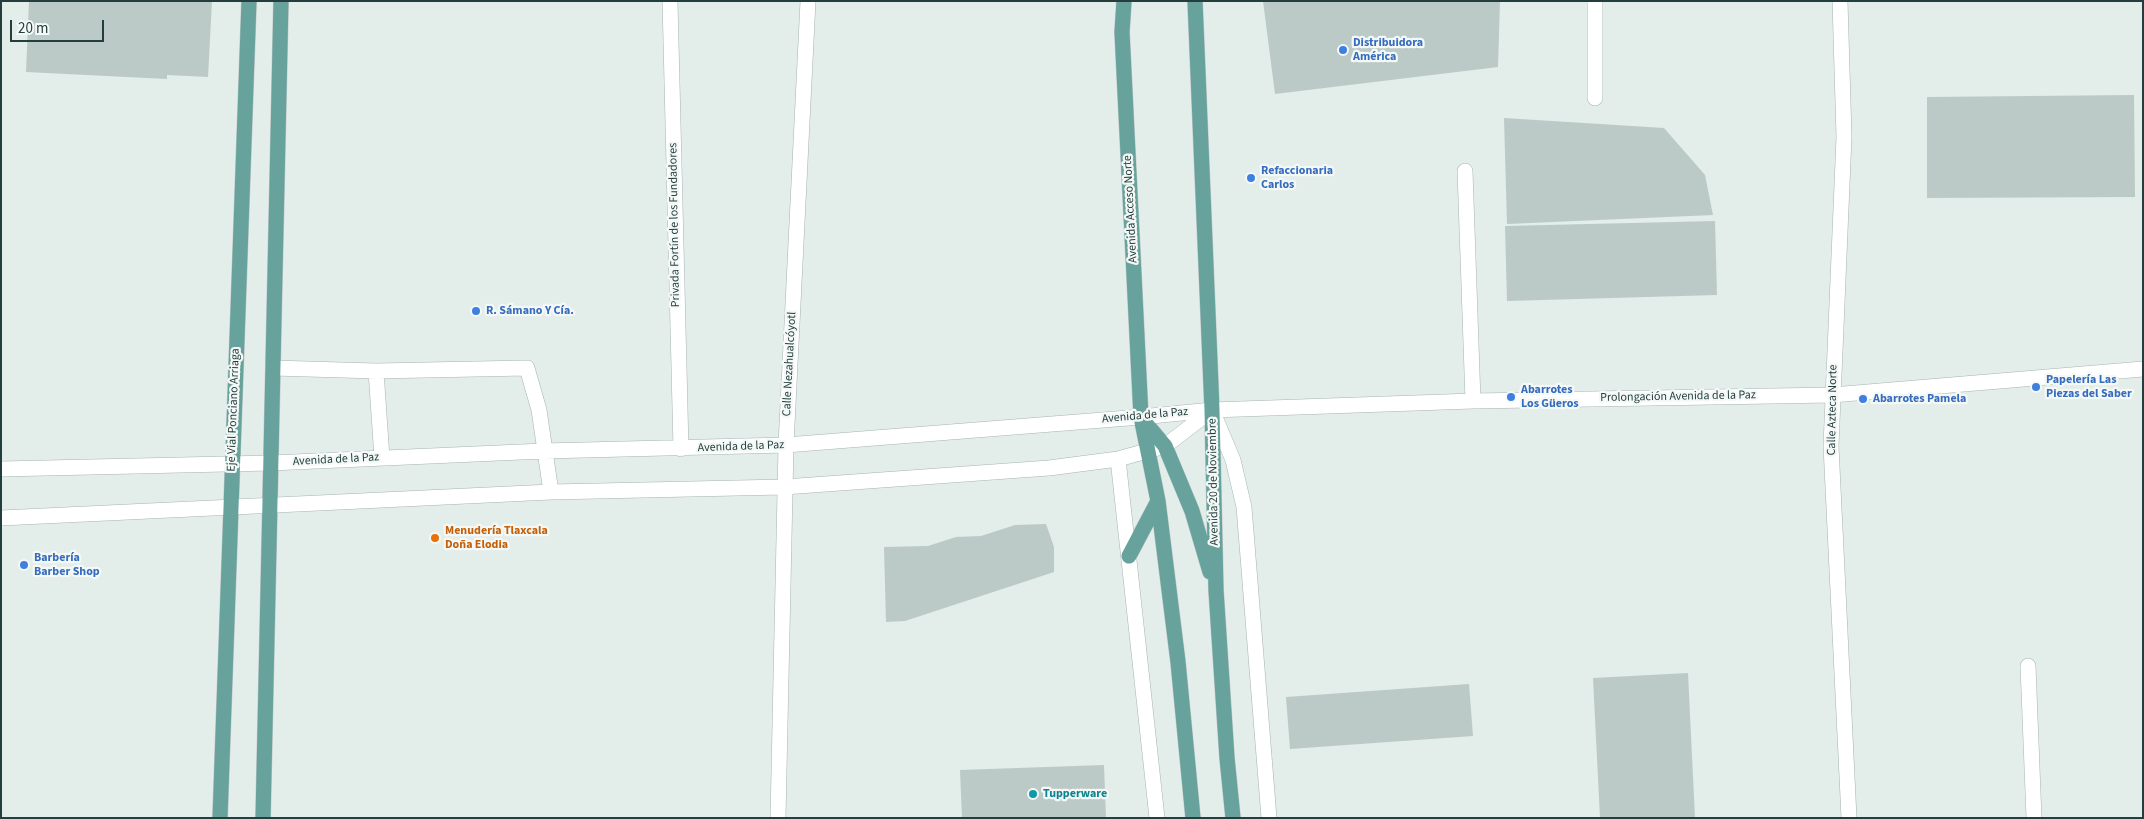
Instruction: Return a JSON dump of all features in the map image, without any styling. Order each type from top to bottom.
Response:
[{"type":"main road","name":"Eje Vial Ponciano Arriaga","points":[[220,818],[249,1]]},
{"type":"main road","points":[[263,818],[281,1]]},
{"type":"main road","name":"Avenida Acceso Norte","points":[[1124,1],[1122,32],[1141,418]]},
{"type":"main road","points":[[1195,1],[1212,410]]},
{"type":"main road","name":"Avenida 20 de Noviembre","points":[[1212,410],[1216,590],[1227,758],[1233,818]]},
{"type":"main road","points":[[1141,418],[1165,446],[1192,511],[1216,590]]},
{"type":"main road","points":[[1141,418],[1158,501],[1178,662],[1194,818]]},
{"type":"main road","points":[[1129,556],[1158,501]]},
{"type":"street","name":"Privada Fortín de los Fundadores","points":[[670,1],[681,449]]},
{"type":"street","name":"Calle Nezahualcóyotl","points":[[778,818],[784,487],[808,1]]},
{"type":"street","points":[[1595,1],[1595,98]]},
{"type":"street","name":"Calle Azteca Norte","points":[[1840,1],[1844,137],[1831,446],[1849,818]]},
{"type":"street","points":[[1464,171],[1473,401]]},
{"type":"street","points":[[273,368],[376,371],[527,368],[539,410],[551,492]]},
{"type":"street","name":"Prolongación Avenida de la Paz","points":[[1212,410],[1473,401],[1832,395],[2143,369]]},
{"type":"street","points":[[376,371],[382,458]]},
{"type":"street","name":"Avenida de la Paz","points":[[1,468],[271,464],[544,451],[786,446],[1141,418],[1212,410]]},
{"type":"street","name":"Avenida de la Paz","points":[[1,518],[551,492],[784,487],[1049,468],[1118,459],[1165,446],[1212,410]]},
{"type":"street","name":"Avenida 20 de Noviembre","points":[[1212,410],[1233,460],[1244,508],[1269,818]]},
{"type":"street","points":[[1118,459],[1157,818]]},
{"type":"street","points":[[2028,666],[2034,818]]},
{"type":"building","points":[[29,1],[212,1],[208,77],[167,75],[167,79],[26,72]]},
{"type":"building","points":[[1263,1],[1500,1],[1498,67],[1275,94]]},
{"type":"building","points":[[2134,95],[2135,197],[1927,198],[1927,97]]},
{"type":"building","points":[[1504,118],[1664,128],[1705,175],[1713,215],[1507,224]]},
{"type":"building","points":[[1715,221],[1717,295],[1507,301],[1505,226]]},
{"type":"building","points":[[1046,524],[1054,547],[1054,572],[905,621],[886,622],[884,547],[928,546],[956,537],[981,536],[1015,525]]},
{"type":"building","points":[[1688,673],[1695,818],[1600,818],[1593,678]]},
{"type":"building","points":[[1469,684],[1473,736],[1290,749],[1286,697]]},
{"type":"building","name":"Tupperware","points":[[1104,765],[1106,818],[962,818],[960,770]]},
{"type":"place","name":"Distribuidora América","points":[[1343,50]]},
{"type":"place","name":"Refaccionaria Carlos","points":[[1251,178]]},
{"type":"place","name":"R. Sámano Y Cía.","points":[[476,311]]},
{"type":"place","name":"Papelería Las Piezas del Saber","points":[[2036,387]]},
{"type":"place","name":"Abarrotes Los Güeros","points":[[1511,397]]},
{"type":"place","name":"Abarrotes Pamela","points":[[1863,399]]},
{"type":"place","name":"Menudería Tlaxcala Doña Elodia","points":[[435,538]]},
{"type":"place","name":"Barbería Barber Shop","points":[[24,565]]},
{"type":"place","name":"Tupperware","points":[[1033,794]]}]
